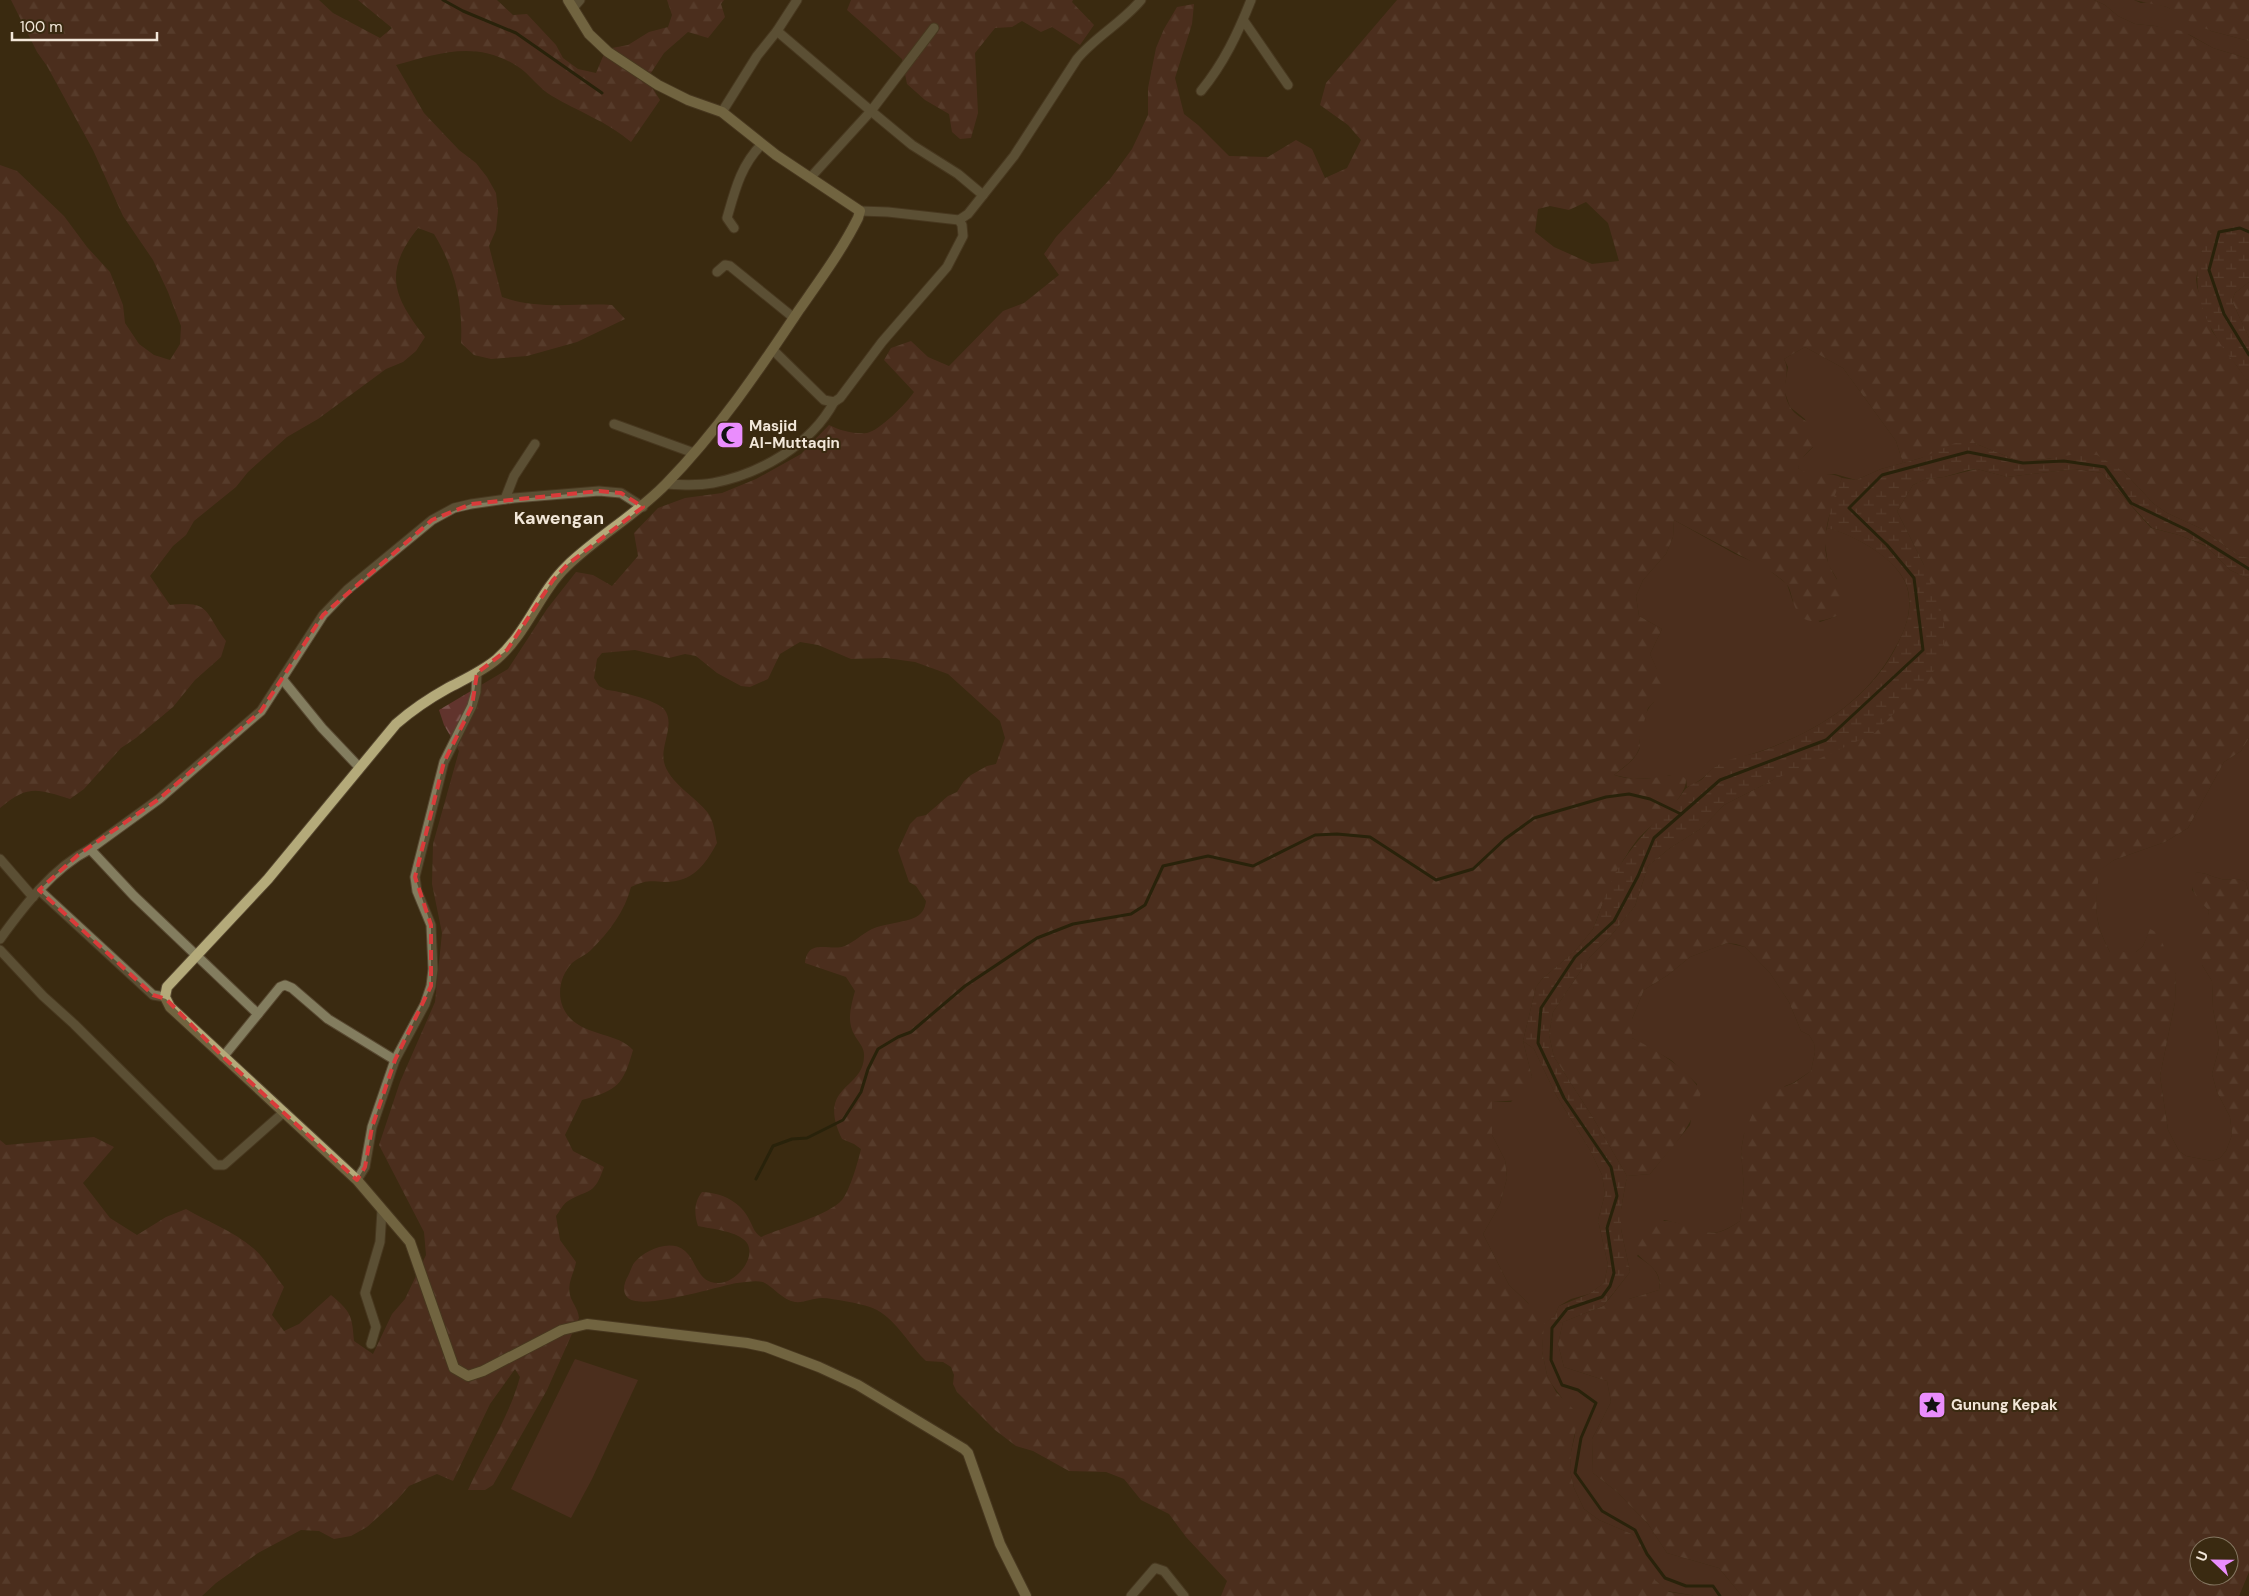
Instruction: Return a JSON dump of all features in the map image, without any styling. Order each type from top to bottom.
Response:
[{"type":"main road","points":[[570,4],[589,34],[608,52],[633,70],[688,100],[722,112],[762,144],[860,211],[855,225],[773,350],[694,453],[643,506],[568,564],[553,580],[507,650],[477,673],[446,689],[408,714],[378,744],[268,879],[167,987],[165,997],[170,1007],[357,1180],[412,1245],[454,1368],[460,1373],[468,1376],[483,1371],[562,1330],[587,1324],[747,1343],[766,1347],[819,1367],[858,1385],[952,1441],[968,1453],[1000,1544],[1026,1596]]},
{"type":"street","points":[[570,4],[580,0]]},
{"type":"street","points":[[722,112],[757,56],[777,31],[797,0]]},
{"type":"street","points":[[860,211],[888,212],[959,220],[968,214],[1039,120],[1078,59],[1090,44],[1133,10],[1141,0]]},
{"type":"street","points":[[1202,92],[1219,68],[1244,21],[1251,0]]},
{"type":"street","points":[[1244,21],[1288,85]]},
{"type":"street","points":[[810,178],[871,111],[934,28]]},
{"type":"street","points":[[777,31],[912,145],[958,174],[983,195]]},
{"type":"street","points":[[734,228],[728,218],[736,186],[742,171],[762,144]]},
{"type":"street","points":[[666,484],[692,486],[740,476],[792,450],[808,437],[882,342],[947,267],[963,236],[962,225],[959,220]]},
{"type":"street","points":[[717,272],[725,265],[730,266],[794,318]]},
{"type":"street","points":[[773,350],[824,400],[834,402]]},
{"type":"street","points":[[614,424],[694,453]]},
{"type":"street","points":[[505,499],[514,476],[535,444]]},
{"type":"street","points":[[0,939],[36,894],[78,855],[90,849],[159,799],[261,711],[283,680],[323,615],[347,590],[432,520],[454,508],[505,499],[569,493],[616,492],[627,495],[643,506]]},
{"type":"street","points":[[357,1180],[365,1168],[372,1127],[395,1060],[425,1004],[431,986],[434,969],[431,925],[417,891],[415,877],[444,762],[472,706],[476,692],[477,673]]},
{"type":"street","points":[[283,680],[322,728],[359,767]]},
{"type":"street","points":[[90,849],[134,896],[258,1014]]},
{"type":"street","points":[[0,859],[36,894],[153,995],[165,997]]},
{"type":"street","points":[[0,950],[43,996],[74,1024],[216,1166],[224,1165],[284,1112]]},
{"type":"street","points":[[223,1057],[280,987],[289,986],[328,1019],[395,1060]]},
{"type":"street","points":[[370,1344],[376,1327],[365,1292],[380,1242],[382,1210]]},
{"type":"street","points":[[1131,1596],[1155,1568],[1164,1571],[1184,1596]]},
{"type":"highlighted area","points":[[599,491],[621,493],[643,507],[568,564],[553,580],[507,650],[477,673],[472,706],[444,762],[415,877],[431,925],[431,986],[395,1060],[372,1127],[365,1167],[357,1180],[223,1057],[166,999],[153,995],[39,890],[78,855],[159,799],[261,711],[323,615],[432,520],[471,504]]},
{"type":"green space","points":[[11,0],[319,0],[333,13],[380,38],[392,28],[358,0],[497,0],[513,15],[527,14],[556,45],[563,58],[578,69],[596,73],[604,54],[612,48],[628,45],[649,32],[668,27],[672,15],[667,0],[724,0],[721,4],[725,17],[708,38],[688,32],[664,53],[647,79],[660,100],[631,142],[602,123],[547,93],[522,69],[502,58],[487,53],[457,51],[427,56],[396,65],[424,113],[459,150],[476,163],[496,193],[498,211],[496,230],[489,246],[502,297],[543,305],[612,305],[625,319],[577,342],[527,356],[491,359],[474,355],[461,343],[459,300],[447,260],[434,234],[418,228],[407,244],[396,271],[396,284],[399,296],[405,309],[425,337],[416,351],[403,362],[386,369],[318,419],[287,437],[248,472],[236,487],[194,521],[186,535],[173,546],[150,576],[170,605],[193,604],[205,610],[226,641],[221,657],[195,680],[173,707],[121,748],[84,789],[70,799],[41,791],[26,792],[18,795],[0,808],[0,165],[17,171],[64,216],[87,247],[110,272],[123,305],[125,323],[139,344],[154,355],[170,360],[180,344],[181,326],[153,260],[123,216],[93,150],[47,66],[37,52]]},
{"type":"green space","points":[[851,0],[1073,0],[1072,2],[1094,25],[1080,45],[1052,27],[1041,32],[1022,21],[1012,27],[995,28],[975,53],[978,113],[971,138],[960,139],[952,132],[949,114],[925,100],[907,84],[902,59],[847,10]]},
{"type":"green space","points":[[1397,0],[2094,0],[2105,5],[2118,16],[2135,24],[2182,31],[2213,48],[2249,59],[2249,230],[2240,228],[2221,230],[2202,250],[2196,279],[2212,331],[2249,383],[2249,558],[2237,555],[2202,529],[2167,513],[2154,504],[2124,472],[2052,458],[2023,463],[1974,443],[1903,463],[1896,441],[1843,368],[1805,347],[1784,359],[1787,370],[1785,392],[1792,410],[1814,428],[1819,441],[1804,456],[1798,468],[1811,474],[1831,475],[1842,478],[1828,521],[1825,544],[1829,565],[1846,596],[1837,616],[1816,621],[1805,619],[1796,609],[1787,584],[1781,579],[1674,520],[1673,537],[1666,554],[1643,580],[1636,596],[1639,616],[1662,629],[1650,654],[1661,678],[1662,687],[1654,702],[1648,708],[1639,739],[1640,747],[1636,755],[1614,775],[1638,779],[1679,774],[1686,779],[1685,787],[1675,803],[1637,840],[1630,850],[1612,883],[1593,929],[1576,950],[1542,979],[1536,987],[1523,1041],[1532,1077],[1525,1093],[1519,1100],[1492,1102],[1492,1135],[1505,1160],[1507,1178],[1500,1204],[1483,1234],[1509,1285],[1534,1309],[1544,1324],[1542,1351],[1547,1375],[1556,1392],[1575,1411],[1578,1418],[1571,1452],[1570,1470],[1574,1488],[1584,1509],[1599,1520],[1632,1534],[1639,1540],[1650,1554],[1655,1580],[1669,1592],[1697,1596],[1221,1596],[1227,1581],[1186,1537],[1169,1514],[1141,1500],[1124,1479],[1106,1472],[1069,1471],[1033,1451],[1016,1446],[995,1430],[957,1392],[953,1384],[954,1375],[951,1367],[943,1362],[926,1361],[891,1320],[877,1310],[861,1304],[827,1298],[802,1302],[790,1301],[763,1282],[757,1281],[737,1283],[679,1297],[647,1302],[634,1301],[627,1297],[624,1292],[625,1284],[634,1263],[644,1254],[658,1247],[679,1247],[689,1255],[701,1276],[711,1282],[724,1282],[737,1275],[742,1269],[749,1256],[747,1243],[743,1239],[731,1233],[698,1226],[696,1208],[697,1200],[702,1192],[717,1194],[736,1204],[746,1214],[755,1232],[761,1237],[827,1211],[842,1200],[851,1183],[861,1149],[842,1139],[835,1121],[834,1108],[837,1098],[862,1068],[864,1057],[863,1048],[852,1030],[850,1019],[855,991],[846,977],[805,963],[807,955],[810,950],[815,948],[845,946],[872,929],[911,919],[920,914],[926,901],[916,886],[909,882],[898,850],[910,824],[917,817],[926,815],[948,796],[957,792],[964,781],[971,775],[987,766],[996,764],[1005,738],[1000,721],[948,674],[915,662],[886,658],[851,659],[818,645],[800,642],[780,654],[768,679],[750,687],[741,686],[717,673],[696,656],[685,654],[669,658],[635,650],[602,653],[597,659],[594,678],[599,686],[607,690],[646,699],[664,709],[667,715],[668,728],[663,755],[664,762],[671,776],[710,816],[717,843],[703,865],[691,875],[675,881],[648,882],[631,887],[625,904],[610,928],[591,950],[572,963],[561,983],[560,998],[565,1012],[570,1018],[585,1028],[627,1044],[633,1050],[622,1079],[604,1093],[582,1100],[565,1135],[573,1151],[604,1167],[594,1187],[566,1202],[556,1216],[560,1240],[576,1262],[569,1290],[579,1318],[547,1390],[493,1485],[485,1490],[468,1490],[510,1407],[520,1377],[515,1369],[490,1404],[453,1481],[437,1474],[409,1486],[397,1500],[367,1527],[351,1536],[334,1539],[319,1531],[301,1530],[258,1553],[216,1583],[202,1596],[0,1596],[0,1140],[6,1145],[94,1137],[114,1147],[83,1183],[110,1218],[137,1235],[166,1217],[186,1209],[237,1237],[262,1257],[284,1287],[272,1315],[284,1331],[299,1324],[331,1295],[347,1310],[351,1320],[354,1341],[373,1354],[392,1314],[405,1299],[426,1255],[424,1232],[379,1145],[400,1082],[435,1002],[442,933],[432,884],[433,844],[459,751],[444,725],[439,710],[508,669],[547,609],[576,572],[593,575],[612,586],[638,556],[634,533],[658,508],[685,498],[722,493],[756,479],[801,454],[829,425],[852,432],[867,433],[872,431],[892,416],[914,392],[884,360],[891,348],[911,341],[928,357],[949,366],[1003,311],[1024,303],[1059,275],[1044,254],[1056,237],[1110,179],[1132,149],[1148,115],[1148,88],[1156,48],[1164,29],[1177,7],[1194,4],[1192,24],[1175,78],[1184,114],[1198,125],[1229,156],[1268,157],[1296,140],[1312,149],[1325,178],[1347,168],[1361,140],[1348,125],[1320,105],[1326,83]],"holes":[[[1586,202],[1608,223],[1619,261],[1592,264],[1554,247],[1535,232],[1538,209],[1550,206],[1569,210]]]},
{"type":"green space","points":[[2094,0],[2134,0],[2167,7],[2211,31],[2249,41],[2249,59],[2213,48],[2190,35],[2155,26],[2135,24],[2118,16],[2105,5]]},
{"type":"green space","points":[[2134,0],[2249,0],[2249,41],[2211,31],[2191,22],[2167,7]]},
{"type":"green space","points":[[2240,228],[2249,230],[2249,282],[2235,293],[2232,301],[2249,338],[2249,383],[2222,346],[2205,316],[2198,284],[2198,267],[2202,250],[2210,233]]},
{"type":"green space","points":[[2249,282],[2249,338],[2232,301],[2235,293]]},
{"type":"green space","points":[[1805,347],[1843,368],[1896,441],[1903,463],[1881,469],[1856,480],[1835,474],[1807,475],[1798,468],[1800,460],[1813,447],[1805,419],[1790,407],[1784,390],[1788,367],[1784,359]]},
{"type":"green space","points":[[1955,443],[1974,443],[2023,463],[2070,455],[2097,455],[2124,472],[2154,504],[2167,513],[2202,529],[2237,555],[2249,558],[2249,579],[2230,570],[2205,545],[2179,535],[2152,528],[2102,473],[2075,469],[2007,477],[1977,469],[1944,477],[1926,479],[1913,485],[1897,511],[1924,565],[1943,616],[1946,640],[1934,671],[1875,733],[1724,805],[1702,828],[1670,848],[1648,866],[1635,906],[1610,937],[1590,957],[1553,1012],[1549,1035],[1554,1057],[1592,1116],[1627,1176],[1621,1209],[1621,1229],[1630,1272],[1603,1306],[1563,1322],[1544,1324],[1555,1315],[1559,1306],[1589,1294],[1604,1283],[1608,1265],[1598,1220],[1605,1194],[1602,1175],[1590,1150],[1556,1095],[1534,1049],[1523,1041],[1536,987],[1542,979],[1576,950],[1593,929],[1610,884],[1623,860],[1686,788],[1701,780],[1713,768],[1721,764],[1785,742],[1822,723],[1855,699],[1883,669],[1894,651],[1907,622],[1909,607],[1908,590],[1904,579],[1887,559],[1863,543],[1827,528],[1832,502],[1842,478],[1856,480],[1881,469],[1921,458]]},
{"type":"green space","points":[[1977,469],[2007,477],[2075,469],[2102,473],[2151,528],[2179,535],[2206,546],[2230,570],[2249,579],[2249,738],[2241,751],[2224,762],[2188,828],[2165,842],[2114,860],[2099,871],[2096,903],[2100,930],[2110,952],[2136,952],[2143,946],[2150,929],[2158,933],[2176,974],[2175,1002],[2160,1076],[2168,1130],[2179,1151],[2186,1156],[2212,1161],[2220,1158],[2226,1151],[2232,1135],[2230,1117],[2217,1092],[2212,1074],[2219,1048],[2219,1040],[2213,1009],[2212,981],[2202,965],[2199,933],[2206,926],[2209,911],[2195,894],[2192,884],[2193,879],[2196,873],[2200,873],[2221,879],[2242,880],[2246,882],[2249,896],[2249,1572],[2239,1596],[1742,1596],[1719,1568],[1667,1553],[1648,1524],[1616,1491],[1593,1473],[1592,1439],[1611,1402],[1607,1381],[1564,1367],[1558,1344],[1563,1322],[1603,1306],[1609,1299],[1629,1299],[1659,1290],[1659,1279],[1655,1271],[1637,1253],[1635,1246],[1637,1236],[1646,1223],[1670,1221],[1700,1231],[1714,1233],[1730,1228],[1740,1221],[1744,1188],[1741,1151],[1744,1134],[1755,1108],[1768,1093],[1794,1083],[1811,1071],[1815,1052],[1814,1043],[1809,1035],[1801,1031],[1789,1002],[1770,973],[1745,947],[1727,943],[1690,957],[1668,975],[1644,990],[1632,1019],[1632,1038],[1671,1060],[1688,1075],[1701,1092],[1687,1127],[1674,1146],[1650,1174],[1627,1176],[1592,1116],[1554,1057],[1549,1035],[1553,1012],[1590,957],[1610,937],[1635,906],[1648,866],[1670,848],[1702,828],[1724,805],[1773,780],[1934,671],[1924,565],[1897,511],[1913,485],[1926,479],[1944,477]]},
{"type":"green space","points":[[1674,520],[1735,554],[1765,567],[1787,584],[1793,602],[1820,622],[1837,616],[1837,579],[1828,564],[1824,537],[1827,528],[1838,531],[1874,549],[1895,567],[1907,587],[1909,595],[1907,619],[1895,648],[1884,666],[1856,698],[1840,711],[1804,733],[1764,750],[1718,765],[1700,780],[1687,787],[1686,779],[1670,775],[1661,778],[1633,779],[1614,775],[1634,758],[1640,749],[1639,738],[1641,728],[1648,709],[1654,702],[1657,670],[1650,654],[1662,629],[1639,616],[1636,596],[1643,580],[1666,554],[1673,537]]},
{"type":"green space","points":[[2249,738],[2249,896],[2246,882],[2242,880],[2221,879],[2200,873],[2196,873],[2192,890],[2209,911],[2202,965],[2212,981],[2213,1009],[2219,1040],[2219,1048],[2212,1074],[2217,1092],[2230,1117],[2232,1135],[2226,1151],[2220,1158],[2212,1161],[2186,1156],[2179,1151],[2168,1130],[2160,1076],[2175,1002],[2176,974],[2150,930],[2143,946],[2136,952],[2110,952],[2100,930],[2096,912],[2098,871],[2114,860],[2165,842],[2188,828],[2224,762],[2241,751]]},
{"type":"green space","points":[[1727,943],[1745,947],[1770,973],[1789,1002],[1801,1031],[1809,1035],[1814,1043],[1815,1052],[1811,1071],[1785,1086],[1744,1134],[1741,1151],[1744,1188],[1740,1221],[1719,1232],[1710,1233],[1664,1220],[1637,1256],[1657,1274],[1659,1290],[1629,1299],[1609,1299],[1630,1272],[1621,1229],[1621,1209],[1627,1176],[1650,1174],[1690,1125],[1697,1084],[1671,1060],[1632,1038],[1632,1019],[1644,990],[1668,975],[1690,957]]},
{"type":"green space","points":[[1523,1041],[1534,1049],[1556,1095],[1590,1150],[1602,1175],[1605,1194],[1598,1220],[1608,1265],[1604,1283],[1589,1294],[1571,1299],[1559,1306],[1555,1315],[1546,1323],[1563,1322],[1558,1344],[1564,1367],[1607,1381],[1611,1402],[1592,1439],[1593,1473],[1616,1491],[1648,1524],[1667,1553],[1719,1568],[1742,1596],[1697,1596],[1667,1591],[1655,1580],[1639,1540],[1632,1534],[1599,1520],[1584,1509],[1574,1488],[1570,1470],[1571,1452],[1575,1435],[1562,1398],[1547,1375],[1542,1351],[1543,1333],[1528,1303],[1509,1285],[1483,1234],[1500,1204],[1507,1178],[1505,1160],[1492,1135],[1492,1102],[1511,1102],[1532,1077]]},
{"type":"green space","points":[[575,1359],[638,1380],[592,1479],[571,1518],[511,1489]]},
{"type":"waterway","points":[[443,0],[463,11],[516,33],[602,93]]},
{"type":"waterway","points":[[2249,232],[2240,228],[2219,232],[2209,270],[2224,314],[2249,355]]},
{"type":"waterway","points":[[1720,1596],[1713,1586],[1686,1586],[1665,1578],[1647,1554],[1635,1530],[1602,1511],[1575,1473],[1581,1438],[1596,1403],[1578,1390],[1562,1385],[1551,1360],[1552,1328],[1567,1309],[1602,1297],[1610,1286],[1614,1273],[1607,1228],[1617,1196],[1611,1167],[1564,1098],[1538,1043],[1541,1008],[1575,957],[1614,921],[1638,876],[1654,838],[1720,780],[1826,740],[1923,650],[1914,578],[1887,545],[1849,508],[1882,475],[1968,452],[2023,463],[2064,461],[2105,467],[2131,503],[2187,530],[2249,569]]},
{"type":"waterway","points":[[756,1179],[773,1146],[792,1139],[807,1138],[843,1120],[861,1092],[868,1069],[878,1049],[898,1037],[911,1032],[965,986],[1037,938],[1073,924],[1131,914],[1145,905],[1163,866],[1208,856],[1253,866],[1315,835],[1337,834],[1370,837],[1436,880],[1473,869],[1505,839],[1534,818],[1606,797],[1629,794],[1650,799],[1681,814]]},
{"type":"place","name":"Masjid Al-Muttaqin","points":[[730,435]]},
{"type":"place","name":"Gunung Kepak","points":[[1932,1405]]},
{"type":"district","name":"Kawengan","points":[[559,518]]}]
